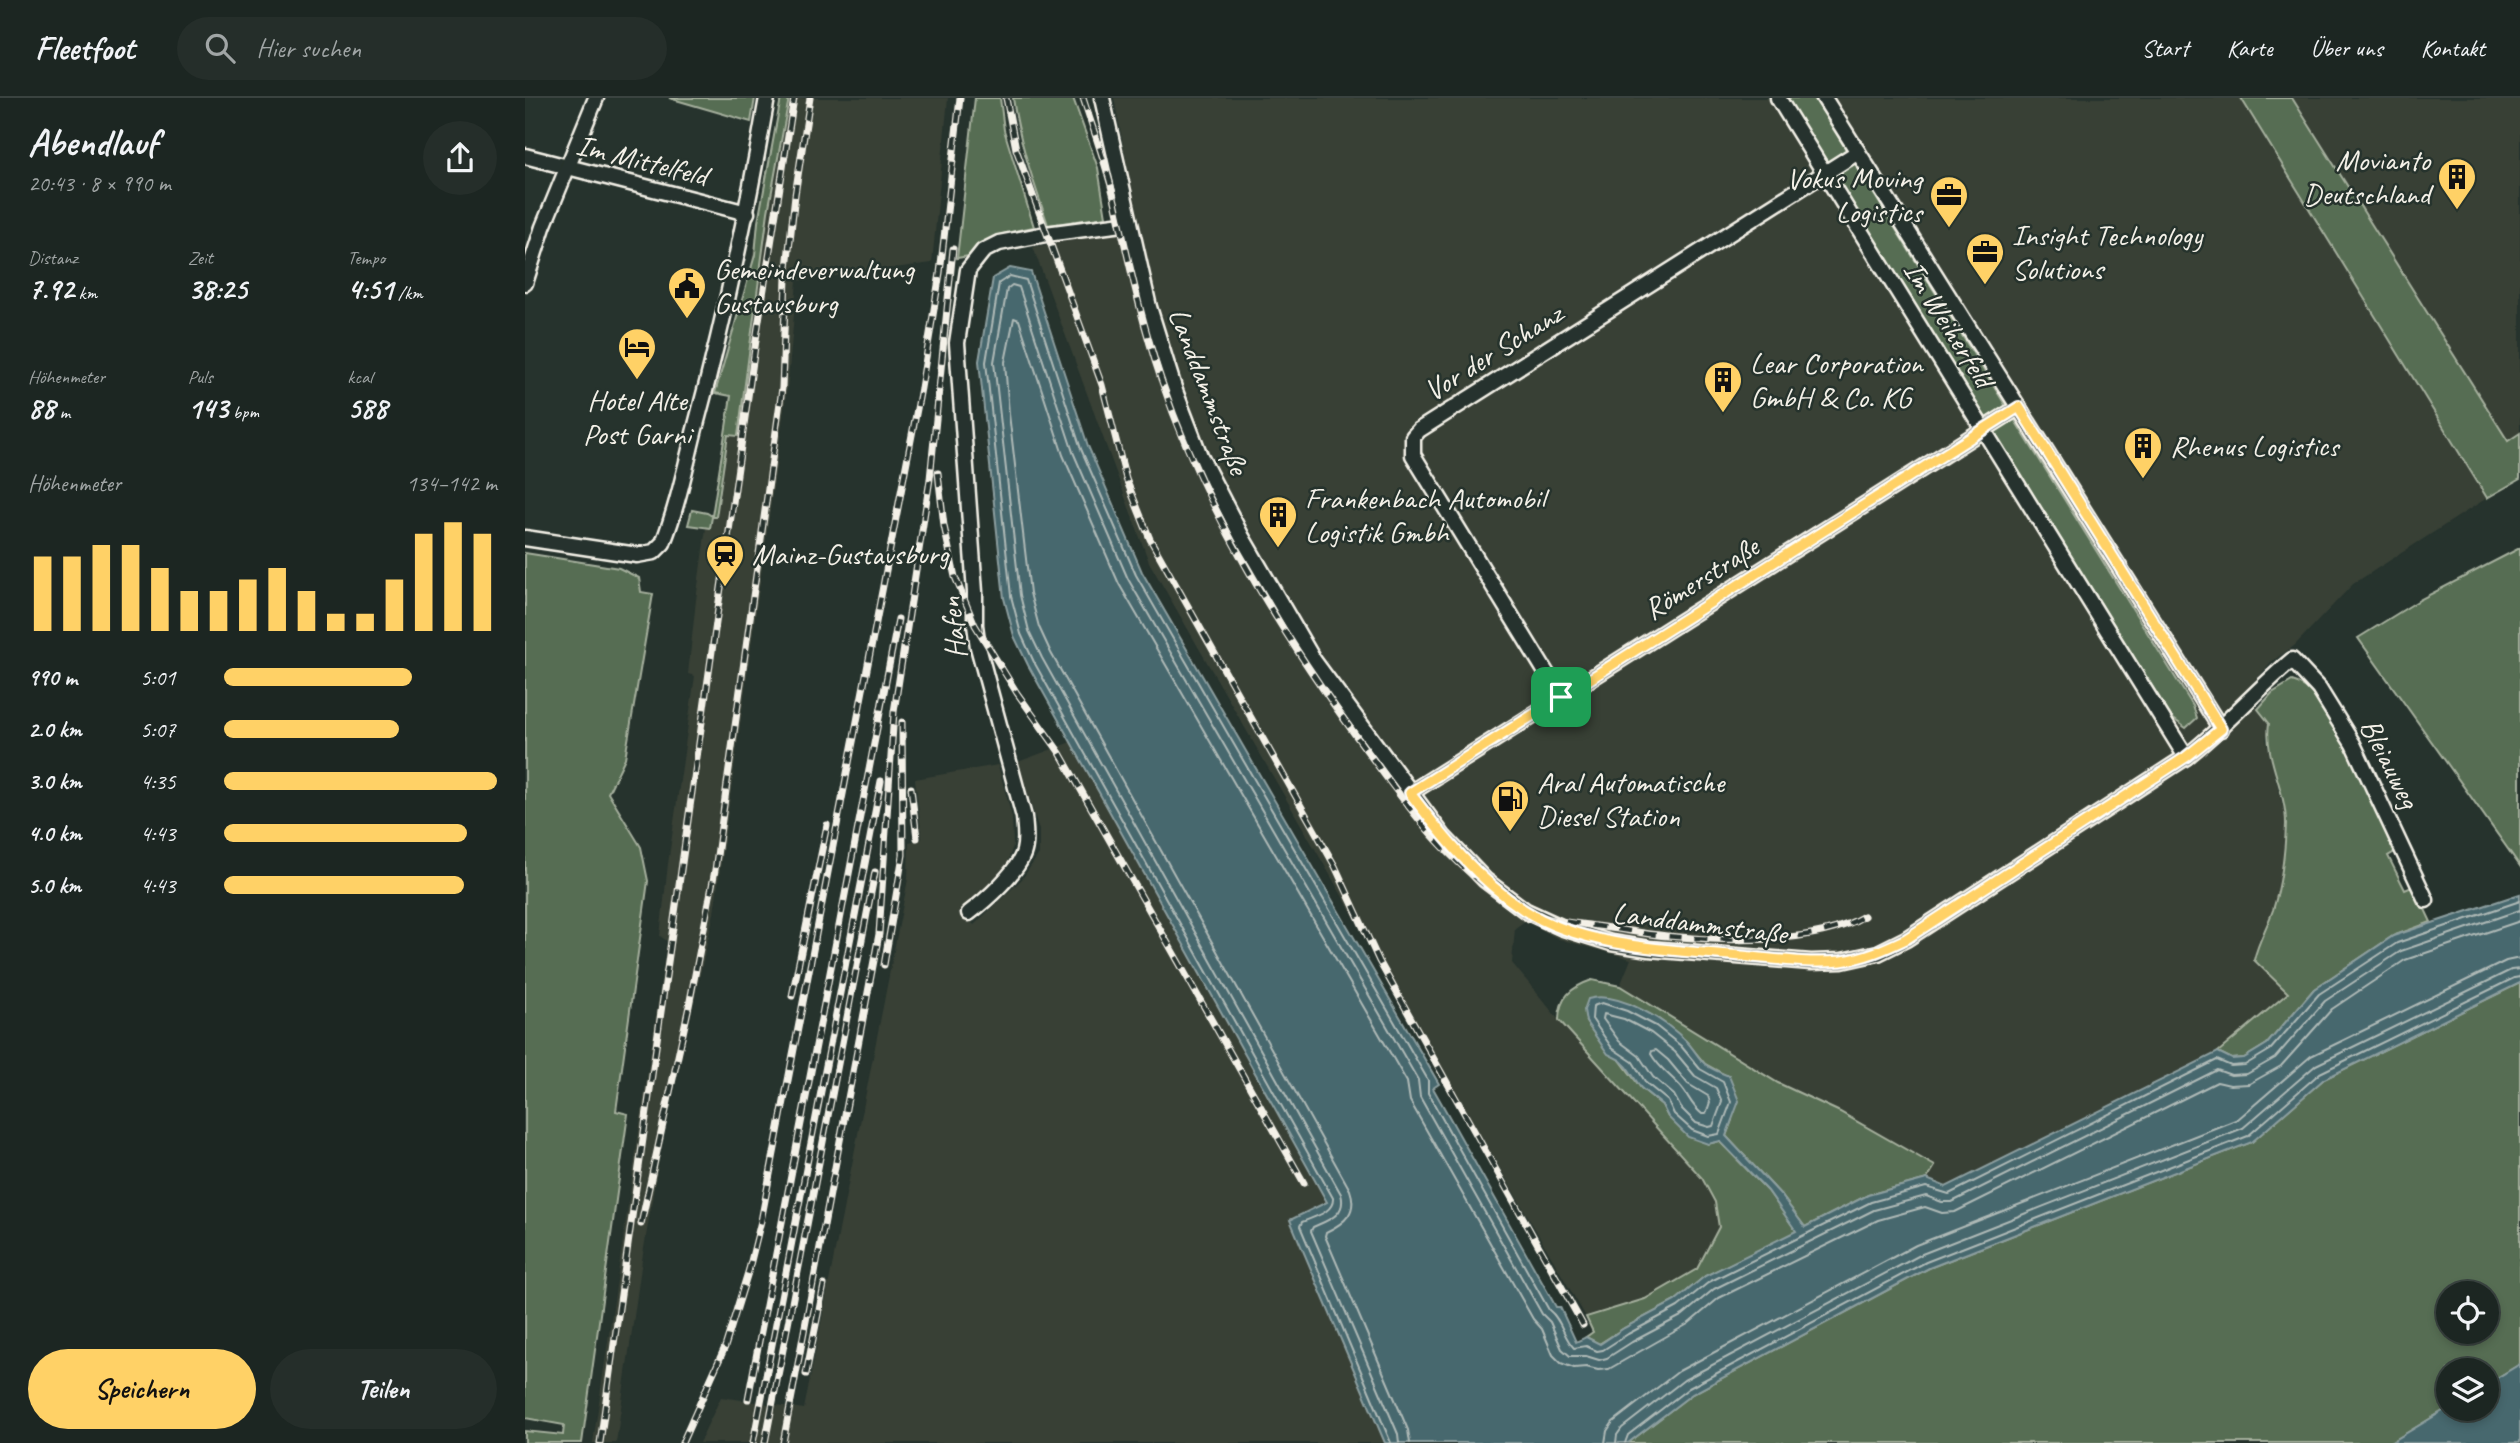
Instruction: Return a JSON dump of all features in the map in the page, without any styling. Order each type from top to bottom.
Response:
[{"type":"street","points":[[525,283],[534,248],[596,98]]},
{"type":"street","points":[[525,538],[637,555],[654,552],[663,543],[710,373],[747,213],[767,98]]},
{"type":"street","name":"Landdammstraße","points":[[1103,98],[1149,307],[1175,391],[1200,456],[1242,537],[1303,644],[1410,793],[1443,836],[1485,880],[1526,911],[1563,928],[1611,943],[1649,949],[1811,962],[1842,961],[1878,953],[1906,939],[2186,757],[2221,729],[2292,660]]},
{"type":"street","name":"Im Weiherfeld","points":[[1779,98],[2186,757]]},
{"type":"street","name":"Im Weiherfeld","points":[[1824,98],[2221,729]]},
{"type":"street","name":"Vor der Schanz","points":[[1561,697],[1413,455],[1413,437],[1858,152]]},
{"type":"street","name":"Im Mittelfeld","points":[[525,156],[747,213]]},
{"type":"street","name":"Hafen","points":[[969,913],[1021,862],[1025,836],[1024,817],[981,660],[975,625],[975,592],[957,343],[968,270],[983,251],[999,243],[1130,223]]},
{"type":"street","name":"Römerstraße","points":[[1410,793],[2019,407]]},
{"type":"street","name":"Bleiauweg","points":[[2292,660],[2319,689],[2353,744],[2426,900]]},
{"type":"shaded area","points":[[781,98],[948,98],[932,263],[797,281],[788,381],[714,913],[661,1147],[616,1443],[593,1443],[667,941],[660,936],[695,676],[688,674],[706,528],[710,528],[758,222]]},
{"type":"shaded area","points":[[1114,98],[2241,98],[2487,498],[2353,584],[2294,646],[2271,662],[2246,692],[2269,723],[2266,740],[2286,819],[2284,868],[2272,913],[2258,942],[2288,993],[2218,1052],[1946,1187],[1927,1179],[1935,1166],[1840,1112],[1778,1083],[1620,986],[1631,959],[1559,939],[1525,921],[1515,928],[1512,963],[1559,1020],[1702,1178],[1715,1202],[1719,1227],[1697,1269],[1645,1299],[1586,1317],[1149,562],[1033,247],[1139,228]]},
{"type":"shaded area","name":"Movianto Deutschland","points":[[2292,98],[2520,98],[2520,433],[2508,442]]},
{"type":"shaded area","points":[[1071,742],[1328,1203],[1290,1220],[1385,1443],[699,1443],[721,1397],[804,1409],[908,879],[909,842],[922,839],[915,779],[998,765],[1012,817],[1013,846],[1007,864],[989,885],[961,909],[974,925],[1022,879],[1039,854],[1039,830],[1018,762]]},
{"type":"green space","points":[[669,98],[755,98],[751,122]]},
{"type":"green space","points":[[781,98],[789,98],[768,212],[738,436],[728,435],[716,517],[712,517],[710,528],[688,525],[692,510],[712,516],[731,396],[715,393],[755,255],[758,222]]},
{"type":"green space","points":[[975,98],[1000,98],[1004,130],[1034,227],[999,236],[983,243],[969,256],[957,258]]},
{"type":"green space","points":[[1013,98],[1073,98],[1098,168],[1106,217],[1048,225],[1023,146]]},
{"type":"green space","points":[[1787,98],[1814,98],[2193,706],[2197,718],[2186,728],[2172,718]]},
{"type":"green space","points":[[2241,98],[2292,98],[2508,441],[2520,433],[2520,479],[2487,498]]},
{"type":"green space","points":[[2520,548],[2520,866],[2358,638],[2421,599]]},
{"type":"green space","points":[[525,553],[619,568],[639,578],[641,592],[653,594],[625,758],[608,793],[641,847],[648,881],[616,1111],[628,1114],[582,1443],[525,1443],[525,1431],[563,1435],[564,1425],[525,1418]]},
{"type":"green space","points":[[2292,681],[2308,689],[2340,728],[2368,782],[2398,850],[2388,856],[2405,890],[2414,886],[2431,922],[2393,936],[2314,989],[2267,1044],[2244,1058],[2232,1059],[2218,1052],[2288,993],[2254,960],[2279,889],[2286,824],[2283,798],[2272,761],[2269,723],[2258,709],[2272,693]]},
{"type":"green space","points":[[1592,980],[1620,986],[1778,1083],[1840,1112],[1935,1166],[1927,1179],[1868,1195],[1805,1227],[1781,1195],[1726,1136],[1732,1120],[1729,1077],[1705,1064],[1686,1041],[1660,1020],[1630,1004],[1586,1022],[1608,1053],[1620,1060],[1641,1088],[1662,1105],[1668,1117],[1708,1144],[1719,1141],[1768,1191],[1797,1232],[1705,1276],[1675,1301],[1599,1344],[1586,1337],[1593,1332],[1586,1317],[1645,1299],[1697,1269],[1719,1227],[1715,1202],[1702,1178],[1559,1020],[1561,1005],[1568,994]]},
{"type":"green space","points":[[2520,983],[2520,1364],[2499,1377],[2499,1358],[2436,1358],[2436,1415],[2390,1443],[1628,1443],[1692,1394],[1929,1268],[2252,1142],[2324,1079]]},
{"type":"water","points":[[1010,268],[1031,272],[1088,446],[1142,572],[1439,1084],[1433,1088],[1556,1307],[1560,1307],[1576,1342],[1586,1337],[1600,1344],[1675,1301],[1705,1276],[1796,1231],[1768,1191],[1720,1141],[1708,1144],[1688,1137],[1668,1117],[1662,1105],[1641,1088],[1627,1067],[1608,1054],[1586,1022],[1584,1010],[1588,999],[1613,999],[1641,1009],[1679,1034],[1705,1064],[1729,1076],[1739,1101],[1726,1136],[1781,1195],[1805,1227],[1868,1195],[1927,1179],[1946,1187],[2218,1052],[2232,1059],[2244,1058],[2267,1044],[2314,989],[2393,936],[2520,894],[2520,983],[2324,1079],[2252,1142],[1929,1268],[1692,1394],[1628,1443],[1385,1443],[1290,1220],[1327,1202],[1014,636],[1004,598],[979,361],[993,278]]},
{"type":"water","points":[[2520,1364],[2520,1443],[2390,1443],[2436,1415],[2436,1421],[2499,1421],[2499,1377]]},
{"type":"railway","points":[[600,1443],[757,333],[794,98]]},
{"type":"railway","points":[[641,1224],[689,1006],[715,870],[782,388],[786,277],[810,98]]},
{"type":"railway","points":[[682,1443],[725,1347],[761,1221],[921,388],[940,273],[960,98]]},
{"type":"railway","points":[[1006,98],[1016,149],[1102,385],[1126,479],[1150,539],[1335,866],[1379,961],[1583,1325]]},
{"type":"railway","points":[[1083,98],[1110,182],[1154,358],[1179,429],[1200,477],[1248,570],[1333,704],[1415,815],[1453,857],[1497,894],[1530,913],[1557,920],[1649,934],[1689,938],[1768,939],[1821,932],[1864,916]]},
{"type":"railway","points":[[783,1443],[879,934],[894,712],[930,479],[953,249]]},
{"type":"railway","points":[[938,473],[944,526],[955,577],[975,625],[1017,693],[1060,753],[1304,1183]]},
{"type":"railway","points":[[748,1399],[898,619]]},
{"type":"railway","points":[[884,965],[903,855],[902,722]]},
{"type":"railway","points":[[753,1443],[881,781]]},
{"type":"railway","points":[[911,788],[917,838]]},
{"type":"railway","points":[[792,996],[827,825]]},
{"type":"railway","points":[[765,1443],[875,872]]},
{"type":"railway","points":[[806,1374],[824,1285]]},
{"type":"place","name":"Movianto Deutschland","points":[[2457,211]]},
{"type":"place","name":"Vokus Moving Logistics","points":[[1949,229]]},
{"type":"place","name":"Insight Technology Solutions","points":[[1985,286]]},
{"type":"place","name":"Gemeindeverwaltung Gustavsburg","points":[[687,320]]},
{"type":"place","name":"Hotel Alte Post Garni","points":[[637,381]]},
{"type":"place","name":"Lear Corporation GmbH & Co. KG","points":[[1723,414]]},
{"type":"place","name":"Rhenus Logistics","points":[[2143,480]]},
{"type":"place","name":"Frankenbach Automobil Logistik Gmbh","points":[[1278,549]]},
{"type":"place","name":"Mainz-Gustavsburg","points":[[725,588]]},
{"type":"place","name":"Aral Automatische Diesel Station","points":[[1510,833]]},
{"type":"route","points":[[2019,407],[2221,729],[2186,757],[1906,939],[1878,953],[1842,961],[1811,962],[1649,949],[1611,943],[1563,928],[1526,911],[1485,880],[1443,836],[1410,793],[1561,697],[2019,407]]}]
